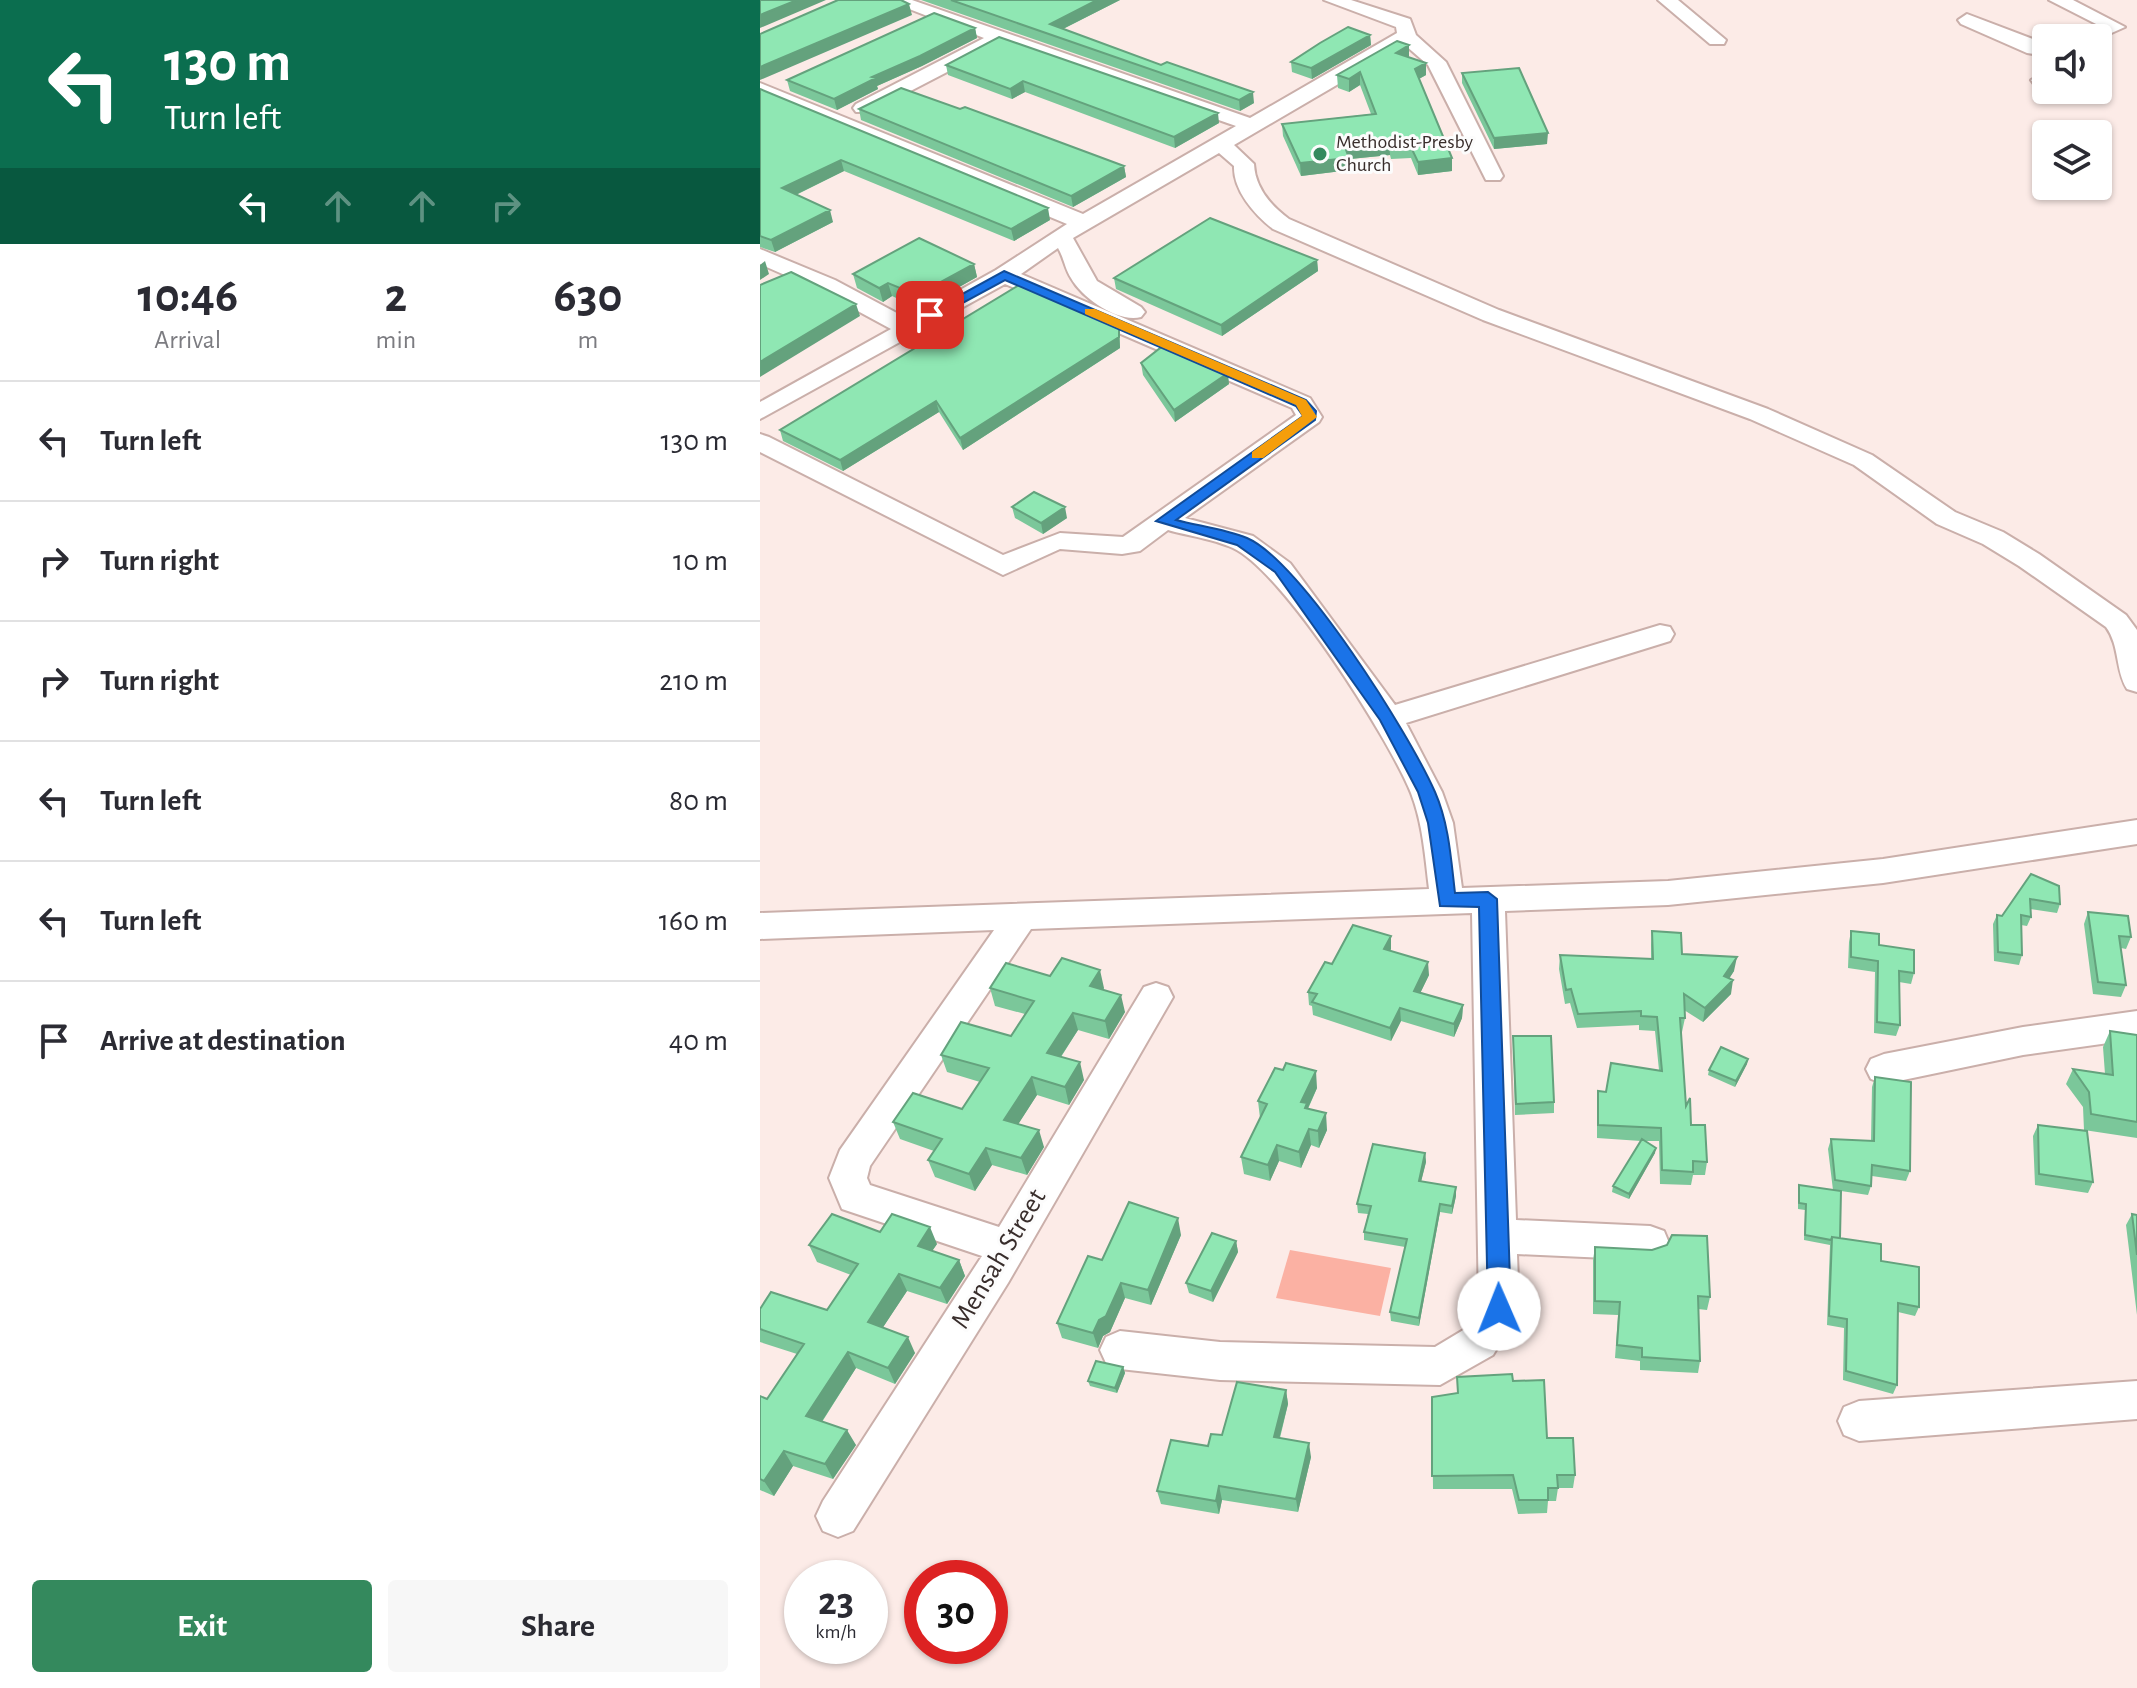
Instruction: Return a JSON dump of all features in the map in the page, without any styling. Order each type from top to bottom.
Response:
[{"type":"street","points":[[895,0],[1254,126]]},
{"type":"street","points":[[760,412],[1004,275],[1060,237],[1406,36],[1403,23],[1333,0]]},
{"type":"street","points":[[1667,0],[1717,40]]},
{"type":"street","points":[[2058,0],[2116,27]]},
{"type":"street","points":[[907,27],[935,14]]},
{"type":"street","points":[[1967,20],[2032,48]]},
{"type":"street","points":[[2112,28],[2136,22]]},
{"type":"street","points":[[1406,36],[1436,62],[1493,176]]},
{"type":"street","points":[[839,120],[1000,37]]},
{"type":"street","points":[[763,90],[794,78]]},
{"type":"street","points":[[763,90],[1085,223]]},
{"type":"street","points":[[1222,145],[1244,164],[1244,181],[1269,215],[1281,224],[1491,315],[1759,414],[1863,460],[1946,518],[1993,538],[2029,560],[2116,621],[2129,639],[2137,682]]},
{"type":"street","points":[[1060,237],[1076,252],[1083,280],[1108,300],[1193,337],[1183,352]]},
{"type":"street","points":[[760,256],[906,328]]},
{"type":"street","points":[[772,284],[795,272]]},
{"type":"street","points":[[760,442],[1003,566],[1059,541],[1071,539],[1116,547],[1130,545],[1310,417],[1301,403],[1004,275]]},
{"type":"street","points":[[1164,521],[1243,542],[1280,569],[1388,718],[1426,792],[1437,823],[1447,901]]},
{"type":"street","points":[[1388,718],[1660,634]]},
{"type":"street","points":[[760,926],[1668,893],[1883,871],[2137,832]]},
{"type":"street","points":[[1120,1350],[1220,1361],[1440,1366],[1479,1342],[1499,1309],[1488,899]]},
{"type":"street","points":[[1007,1247],[855,1197],[848,1178],[853,1161],[1022,916]]},
{"type":"street","name":"Mensah Street","points":[[838,1516],[1007,1247],[1156,997]]},
{"type":"street","points":[[1884,1069],[2023,1041],[2137,1025]]},
{"type":"street","points":[[1498,1236],[1650,1243]]},
{"type":"street","points":[[1859,1421],[2137,1400]]},
{"type":"shaded area","points":[[1290,1250],[1391,1268],[1380,1316],[1276,1298]]},
{"type":"building","points":[[760,0],[797,0],[760,15]]},
{"type":"building","points":[[838,0],[901,0],[909,4],[760,67],[760,34]]},
{"type":"building","points":[[951,0],[1097,0],[1050,24],[1161,65],[1167,62],[1253,92],[1239,100]]},
{"type":"building","points":[[934,13],[975,28],[872,77],[876,78],[834,99],[787,80]]},
{"type":"building","points":[[1348,27],[1370,35],[1311,68],[1291,62],[1320,43]]},
{"type":"building","points":[[999,37],[1218,113],[1174,137],[1023,81],[1010,89],[946,65]]},
{"type":"building","points":[[1397,41],[1409,45],[1396,53],[1426,63],[1415,69],[1452,158],[1418,162],[1410,145],[1391,147],[1389,142],[1345,147],[1349,158],[1300,163],[1282,124],[1376,114],[1360,72],[1349,79],[1337,75]]},
{"type":"building","points":[[1519,68],[1548,133],[1494,138],[1462,73]]},
{"type":"building","points":[[901,88],[960,109],[965,107],[1124,166],[1071,196],[859,109]]},
{"type":"building","points":[[760,89],[1048,208],[1011,229],[841,160],[782,188],[830,210],[771,240],[760,236]]},
{"type":"building","points":[[1210,218],[1317,260],[1221,325],[1114,278]]},
{"type":"building","points":[[919,238],[974,264],[917,295],[888,283],[879,288],[853,274]]},
{"type":"building","points":[[791,272],[856,304],[760,362],[760,285]]},
{"type":"building","points":[[1019,285],[1119,327],[1119,337],[960,438],[936,401],[840,460],[780,430]]},
{"type":"building","points":[[1164,345],[1228,373],[1174,410],[1141,363]]},
{"type":"building","points":[[1034,492],[1065,507],[1041,523],[1012,507]]},
{"type":"building","points":[[2031,874],[2059,886],[2060,904],[2030,899],[2031,917],[2021,915],[2022,955],[1998,952],[1997,915],[2002,916]]},
{"type":"building","points":[[2088,912],[2128,916],[2131,937],[2119,936],[2126,985],[2098,982]]},
{"type":"building","points":[[1353,925],[1391,936],[1384,949],[1428,962],[1414,991],[1463,1005],[1454,1024],[1400,1008],[1390,1028],[1312,1002],[1317,994],[1308,992],[1325,962],[1332,964]]},
{"type":"building","points":[[1652,931],[1681,933],[1682,954],[1737,957],[1724,976],[1733,980],[1705,1008],[1684,994],[1685,1018],[1680,1018],[1686,1106],[1690,1098],[1691,1125],[1705,1125],[1707,1162],[1693,1161],[1693,1172],[1662,1170],[1661,1128],[1598,1125],[1598,1091],[1606,1092],[1611,1063],[1662,1071],[1657,1017],[1641,1016],[1641,1011],[1578,1014],[1571,989],[1566,990],[1560,955],[1653,959]]},
{"type":"building","points":[[1851,931],[1879,934],[1879,945],[1914,950],[1914,973],[1899,971],[1900,1025],[1877,1022],[1878,961],[1851,957]]},
{"type":"building","points":[[1062,958],[1100,970],[1090,986],[1121,995],[1105,1021],[1073,1013],[1047,1053],[1080,1062],[1065,1087],[1032,1077],[1004,1120],[1039,1130],[1021,1158],[986,1148],[969,1174],[928,1160],[942,1139],[893,1122],[913,1093],[962,1109],[989,1068],[941,1055],[961,1022],[1011,1036],[1034,1001],[990,988],[1006,963],[1050,976]]},
{"type":"building","points":[[2110,1031],[2137,1035],[2137,1122],[2091,1114],[2089,1092],[2073,1069],[2113,1075]]},
{"type":"building","points":[[1513,1036],[1551,1036],[1554,1102],[1516,1104]]},
{"type":"building","points":[[1721,1047],[1748,1059],[1736,1081],[1709,1070]]},
{"type":"building","points":[[1286,1063],[1316,1071],[1301,1102],[1307,1103],[1305,1108],[1326,1113],[1318,1131],[1309,1129],[1299,1152],[1277,1145],[1268,1165],[1241,1157],[1267,1104],[1258,1101],[1275,1068],[1283,1070]]},
{"type":"building","points":[[1875,1077],[1911,1082],[1910,1171],[1872,1165],[1871,1186],[1835,1180],[1831,1139],[1874,1141]]},
{"type":"building","points":[[2038,1125],[2087,1131],[2093,1182],[2039,1174]]},
{"type":"building","points":[[1642,1139],[1656,1148],[1629,1194],[1613,1186]]},
{"type":"building","points":[[1373,1144],[1425,1153],[1419,1181],[1456,1187],[1452,1206],[1440,1204],[1419,1318],[1390,1312],[1407,1239],[1364,1232],[1371,1206],[1357,1204]]},
{"type":"building","points":[[1799,1185],[1841,1191],[1840,1238],[1832,1237],[1831,1240],[1805,1235],[1806,1204],[1799,1203]]},
{"type":"building","points":[[1129,1202],[1178,1218],[1148,1290],[1121,1283],[1106,1316],[1099,1320],[1093,1333],[1057,1323],[1088,1256],[1102,1260]]},
{"type":"building","points":[[832,1214],[880,1232],[892,1214],[930,1227],[918,1246],[959,1260],[940,1288],[899,1274],[868,1322],[908,1337],[888,1368],[848,1352],[806,1416],[847,1430],[825,1464],[784,1451],[764,1481],[760,1479],[760,1396],[767,1399],[804,1344],[760,1329],[760,1309],[771,1292],[827,1310],[858,1264],[809,1245]]},
{"type":"building","points":[[2132,1214],[2137,1215],[2137,1255]]},
{"type":"building","points":[[1212,1233],[1236,1241],[1211,1291],[1186,1283]]},
{"type":"building","points":[[1672,1235],[1707,1236],[1710,1297],[1698,1296],[1700,1361],[1642,1357],[1642,1348],[1617,1345],[1620,1302],[1595,1301],[1595,1247],[1652,1250],[1667,1245]]},
{"type":"building","points":[[1832,1237],[1881,1244],[1881,1261],[1919,1267],[1919,1307],[1898,1303],[1897,1385],[1846,1371],[1847,1319],[1829,1316]]},
{"type":"building","points":[[1096,1361],[1123,1367],[1115,1388],[1088,1381]]},
{"type":"building","points":[[1512,1374],[1513,1381],[1544,1380],[1547,1438],[1573,1438],[1575,1475],[1557,1475],[1558,1488],[1548,1488],[1548,1500],[1519,1500],[1513,1475],[1432,1476],[1432,1397],[1458,1393],[1457,1377]]},
{"type":"building","points":[[1237,1382],[1286,1390],[1274,1437],[1309,1443],[1296,1499],[1219,1486],[1216,1501],[1157,1491],[1171,1440],[1208,1446],[1211,1434],[1222,1435]]},
{"type":"slow traffic","points":[[1090,312],[1301,403],[1309,411],[1310,417],[1257,455]]},
{"type":"place","name":"Methodist-Presby Church","points":[[1320,154]]},
{"type":"route","points":[[930,315],[1004,275],[1301,403],[1309,411],[1310,417],[1164,521],[1243,542],[1280,569],[1388,718],[1426,792],[1437,823],[1447,901],[1488,899],[1499,1309]]}]
